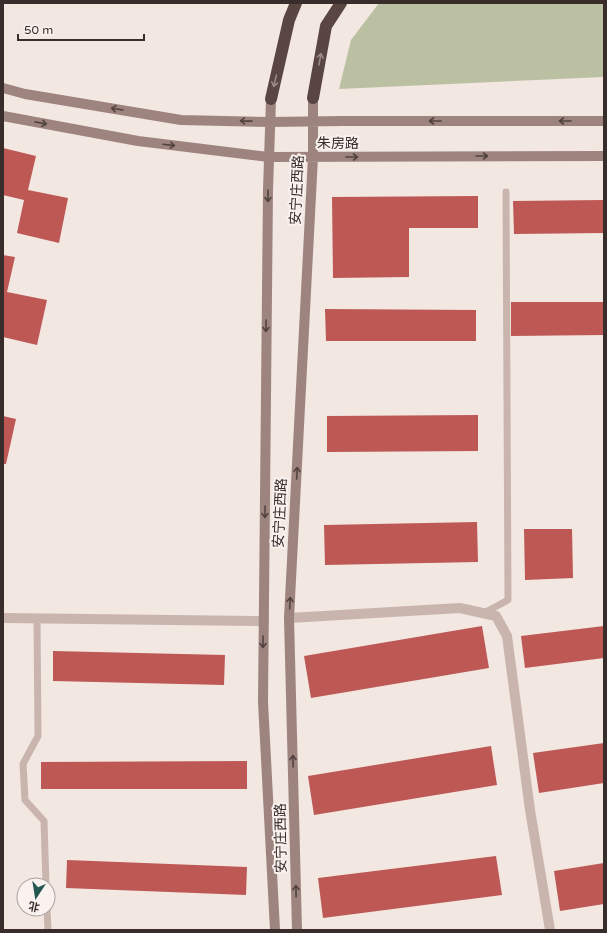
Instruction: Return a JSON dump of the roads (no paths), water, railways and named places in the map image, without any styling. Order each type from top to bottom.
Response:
[{"type":"highway","points":[[271,99],[289,20],[296,3]]},
{"type":"highway","points":[[313,98],[326,26],[341,3]]},
{"type":"main road","name":"朱房路","points":[[3,88],[25,94],[181,120],[270,122],[604,121]]},
{"type":"main road","name":"安宁庄西路","points":[[297,930],[289,618],[313,157],[313,98]]},
{"type":"main road","points":[[271,99],[267,206],[263,702],[275,930]]},
{"type":"main road","name":"朱房路","points":[[3,116],[138,142],[269,157],[604,156]]},
{"type":"street","points":[[289,618],[460,608],[496,616],[507,636],[530,810],[550,930]]},
{"type":"street","points":[[3,618],[264,621]]},
{"type":"lane","points":[[484,613],[508,600],[506,192]]},
{"type":"lane","points":[[37,618],[38,736],[23,764],[24,800],[44,821],[46,877]]},
{"type":"lane","points":[[47,917],[48,930]]}]
